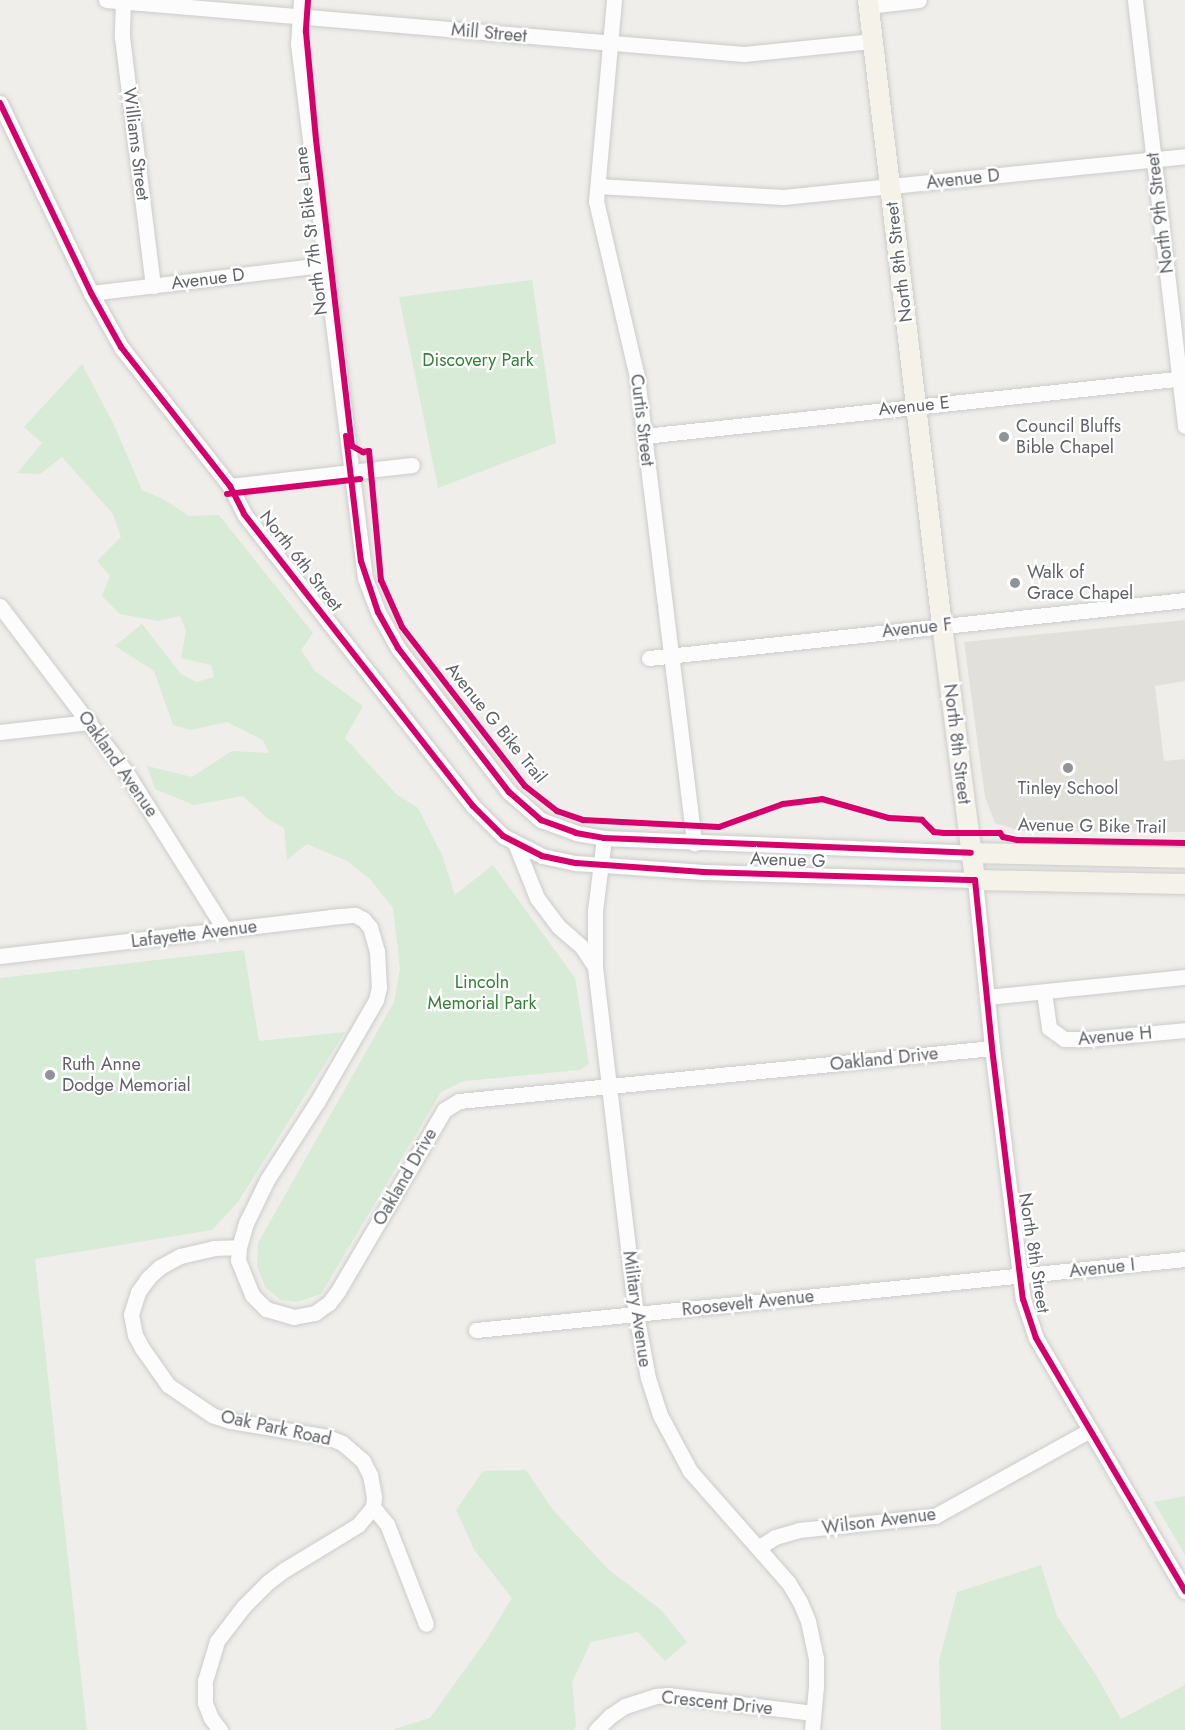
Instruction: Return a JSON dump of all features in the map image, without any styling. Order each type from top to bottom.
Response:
[{"type":"main road","name":"North 8th Street","points":[[868,3],[942,625],[975,880]]},
{"type":"main road","name":"Avenue G","points":[[971,853],[1185,858]]},
{"type":"main road","name":"Avenue G","points":[[975,880],[1185,884]]},
{"type":"street","name":"Mill Street","points":[[106,0],[744,54],[873,41]]},
{"type":"street","name":"Avenue G","points":[[301,0],[298,44],[365,578],[378,612],[398,648],[519,803],[541,820],[556,827],[604,838],[694,844],[971,853]]},
{"type":"street","name":"Curtis Street","points":[[614,0],[598,186],[598,216],[630,341],[672,655],[694,844]]},
{"type":"street","points":[[868,3],[919,0]]},
{"type":"street","name":"North 9th Street","points":[[1135,0],[1182,378],[1185,426]]},
{"type":"street","name":"Williams Street","points":[[123,2],[122,37],[153,286]]},
{"type":"street","name":"North 6th Street","points":[[0,103],[91,293],[121,346],[230,486],[244,514],[473,806],[487,822],[515,843],[542,856],[560,861],[601,865]]},
{"type":"street","name":"Avenue D","points":[[598,186],[768,197],[1185,156]]},
{"type":"street","name":"Avenue D","points":[[91,293],[324,265]]},
{"type":"street","name":"Avenue E","points":[[644,436],[1182,378]]},
{"type":"street","points":[[230,486],[350,470],[412,465]]},
{"type":"street","name":"Avenue F","points":[[650,658],[1185,600]]},
{"type":"street","name":"Oakland Avenue","points":[[0,606],[143,797],[225,930]]},
{"type":"street","points":[[0,732],[89,722]]},
{"type":"street","name":"Military Avenue","points":[[604,838],[595,911],[595,967],[636,1314],[648,1378],[673,1443],[707,1493],[788,1582],[808,1621],[816,1658],[812,1730]]},
{"type":"street","points":[[515,843],[537,898],[559,927],[582,947],[595,967]]},
{"type":"street","name":"Avenue G","points":[[601,865],[704,872],[975,880]]},
{"type":"street","name":"North 8th Street","points":[[975,880],[992,1048],[1023,1299],[1036,1338],[1185,1591]]},
{"type":"street","name":"Lafayette Avenue","points":[[0,957],[355,915],[363,919],[370,927],[374,940]]},
{"type":"street","name":"Oakland Drive","points":[[374,940],[379,987],[376,1000],[317,1102],[267,1180],[246,1224],[239,1247],[241,1271],[258,1302],[279,1315],[303,1317],[315,1313],[329,1303],[444,1110],[459,1101],[992,1048]]},
{"type":"street","points":[[987,997],[1185,977]]},
{"type":"street","name":"Avenue H","points":[[1044,992],[1049,1028],[1064,1039],[1185,1030]]},
{"type":"street","name":"Oak Park Road","points":[[239,1247],[214,1248],[180,1256],[148,1278],[133,1305],[132,1322],[138,1342],[168,1385],[212,1415],[230,1421],[328,1437],[354,1450],[370,1474],[373,1507]]},
{"type":"street","name":"Avenue I","points":[[1020,1276],[1185,1259]]},
{"type":"street","name":"Roosevelt Avenue","points":[[476,1330],[1020,1276]]},
{"type":"street","name":"Wilson Avenue","points":[[758,1548],[775,1537],[799,1530],[935,1516],[1090,1430]]},
{"type":"street","points":[[220,1730],[211,1718],[206,1703],[205,1681],[211,1654],[228,1625],[268,1582],[352,1529],[368,1516],[373,1507],[387,1524],[426,1624]]},
{"type":"street","name":"Crescent Drive","points":[[596,1730],[625,1706],[656,1696],[668,1695],[813,1713]]},
{"type":"shaded area","points":[[1185,620],[1185,681],[1155,686],[1164,761],[1185,759],[1185,832],[1021,831],[995,823],[985,797],[964,642]]},
{"type":"green space","name":"Discovery Park","points":[[532,280],[556,443],[438,488],[399,297]]},
{"type":"green space","name":"Lincoln Memorial Park","points":[[82,364],[114,425],[142,490],[163,499],[189,516],[219,515],[313,633],[301,650],[315,671],[363,706],[345,738],[396,794],[418,808],[442,855],[455,895],[493,865],[575,978],[589,1064],[580,1070],[464,1081],[441,1092],[321,1294],[297,1302],[281,1300],[265,1287],[257,1266],[258,1243],[394,1002],[400,969],[393,908],[370,879],[347,861],[307,844],[287,860],[284,828],[268,819],[243,796],[194,805],[155,789],[147,766],[192,777],[232,751],[269,753],[263,740],[227,722],[191,730],[173,725],[154,671],[115,646],[142,624],[181,674],[197,682],[214,677],[211,665],[181,658],[186,631],[180,616],[158,621],[120,614],[102,596],[110,576],[97,561],[121,537],[113,514],[62,457],[40,474],[17,473],[42,443],[24,427]]},
{"type":"green space","points":[[244,950],[259,1041],[345,1032],[238,1202],[212,1230],[35,1259],[87,1730],[0,1730],[0,978]]},
{"type":"green space","points":[[526,1470],[553,1510],[608,1569],[661,1610],[687,1642],[665,1661],[638,1632],[591,1642],[572,1682],[576,1725],[574,1730],[391,1730],[430,1718],[487,1639],[512,1598],[475,1551],[456,1510],[483,1471]]},
{"type":"green space","points":[[1185,1496],[1185,1555],[1154,1502]]},
{"type":"green space","points":[[1041,1565],[1057,1616],[1096,1675],[1121,1719],[1185,1685],[1185,1730],[941,1730],[939,1661],[957,1592]]},
{"type":"cycle path","name":"North 7th St Bike Lane","points":[[308,0],[306,32],[316,140],[352,446],[363,452],[369,451],[381,580],[402,627],[525,786],[557,811],[583,820],[719,827],[783,804],[822,799],[889,818],[922,820],[934,832],[1000,833],[1003,837],[1017,840],[1185,843]]},
{"type":"cycle path","points":[[0,103],[91,293],[121,347],[230,486],[244,514],[473,806],[503,836],[542,856],[576,863],[704,872],[975,880],[992,1048],[1023,1299],[1036,1338],[1185,1591]]},
{"type":"cycle path","points":[[346,436],[361,561],[378,612],[398,648],[509,792],[541,820],[576,833],[604,838],[971,853]]},
{"type":"cycle path","points":[[227,494],[360,479]]},
{"type":"place","name":"Council Bluffs Bible Chapel","points":[[1004,437]]},
{"type":"place","name":"Walk of Grace Chapel","points":[[1015,583]]},
{"type":"place","name":"Tinley School","points":[[1068,768]]},
{"type":"place","name":"Ruth Anne Dodge Memorial","points":[[50,1075]]}]
